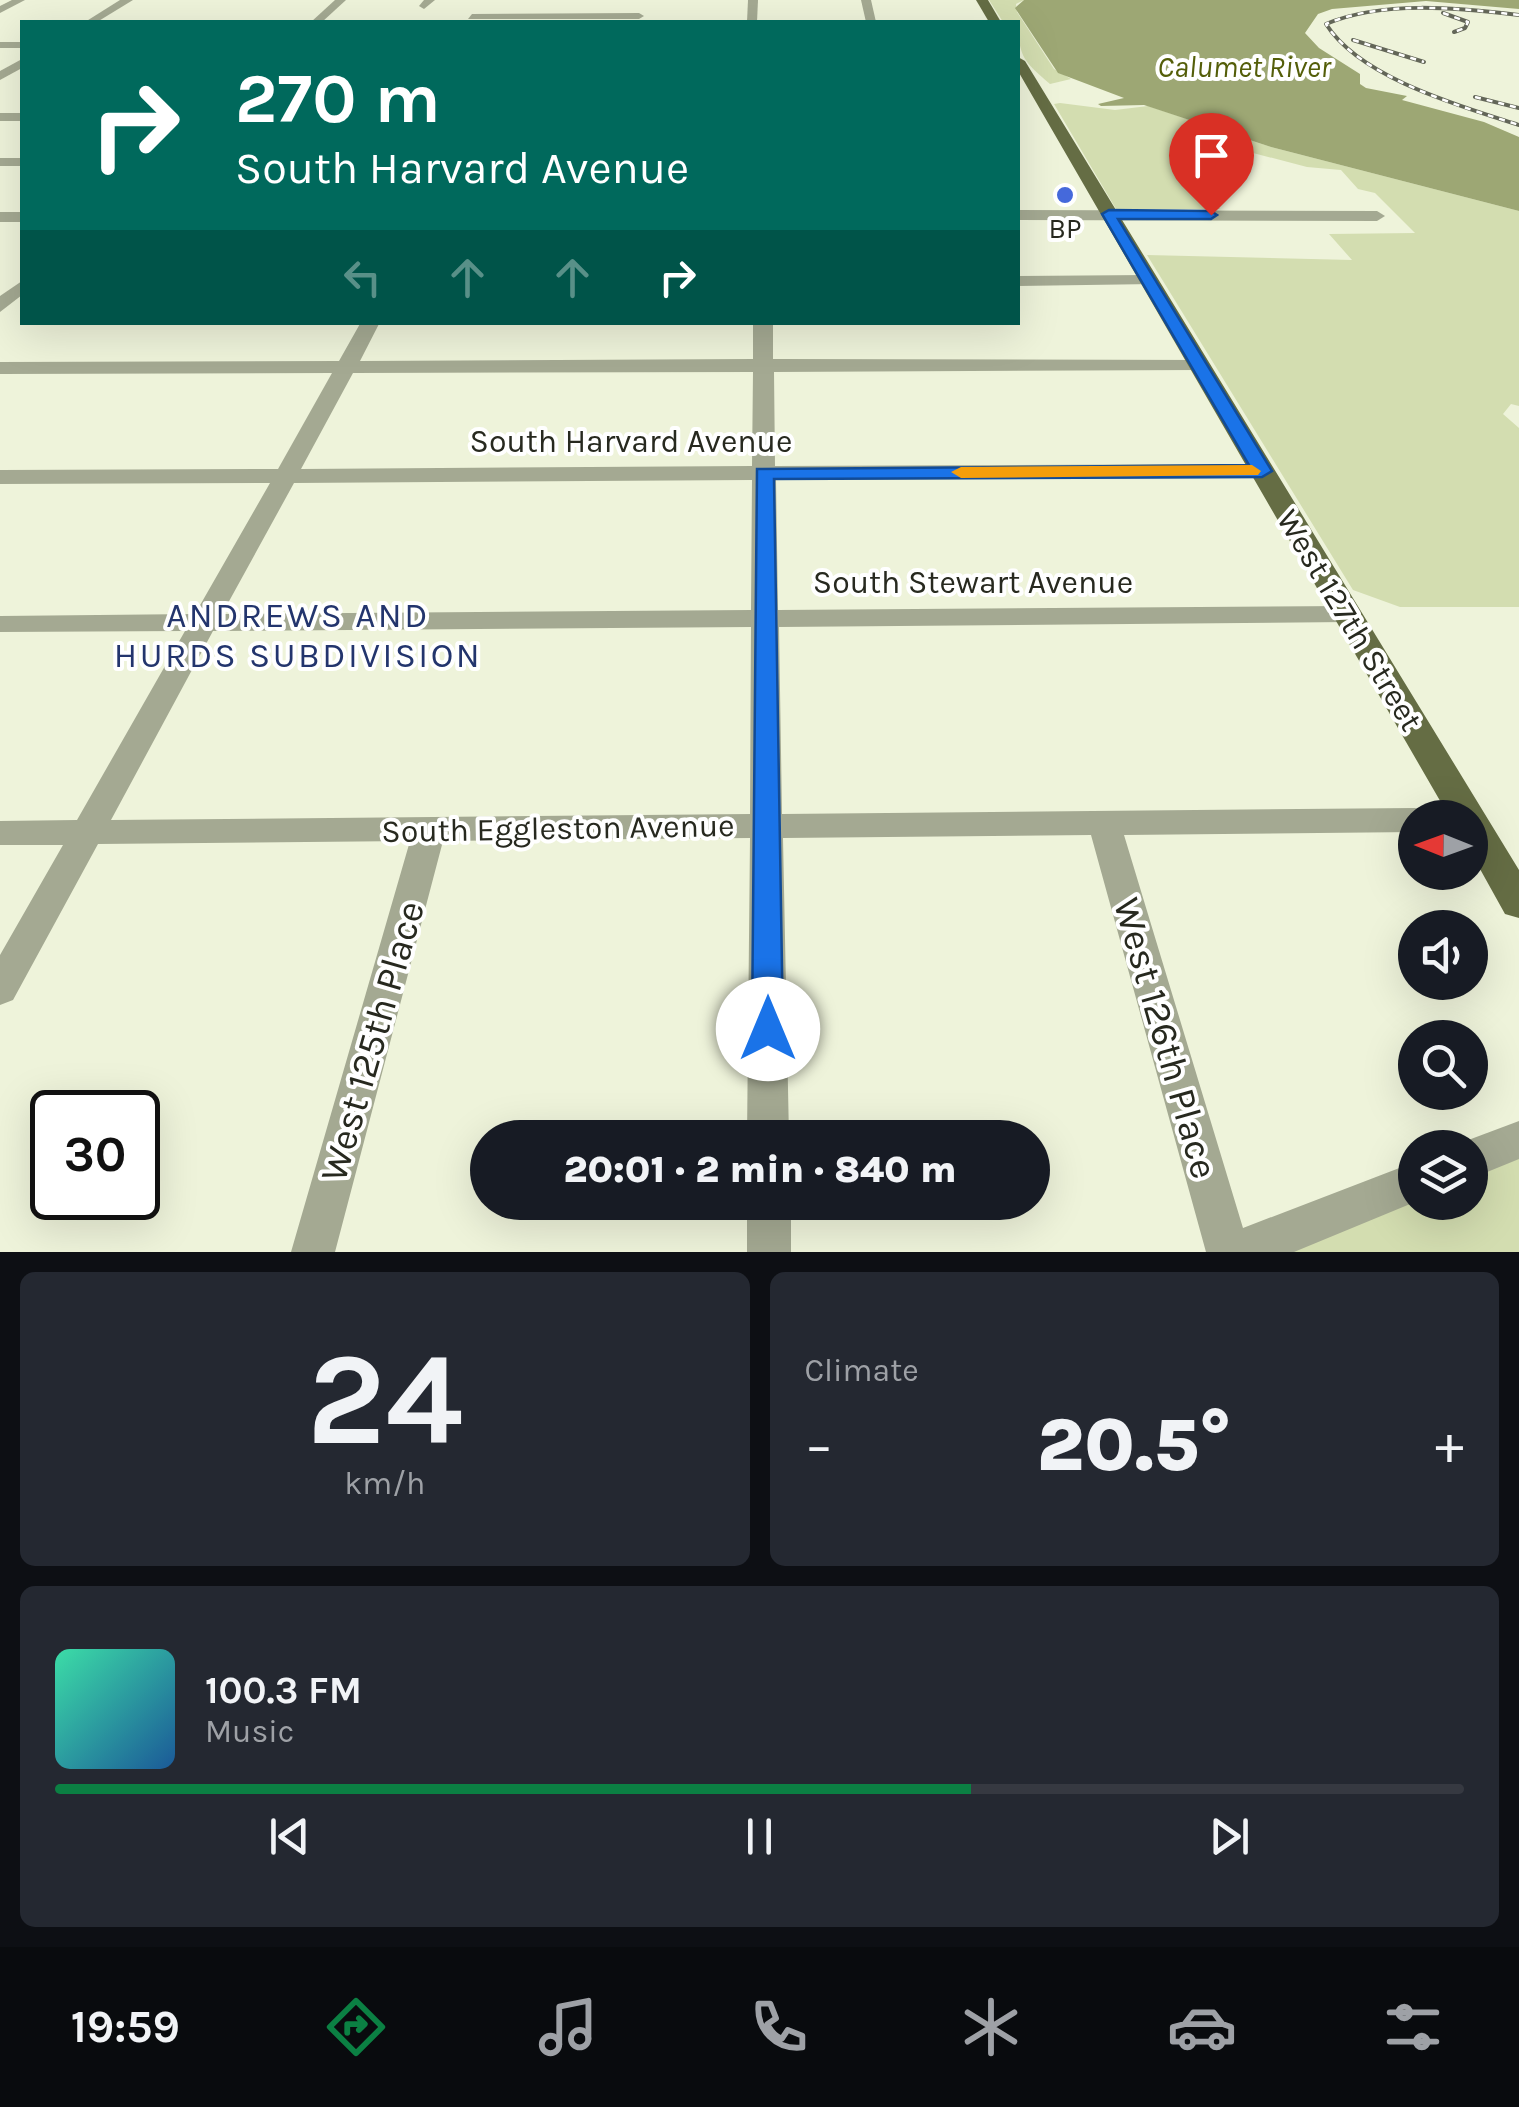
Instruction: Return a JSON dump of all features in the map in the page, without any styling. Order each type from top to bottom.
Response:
[{"type":"main road","name":"West 127th Street","points":[[1020,64],[1458,800]]},
{"type":"main road","name":"West 127th Street","points":[[1488,851],[1519,903]]},
{"type":"street","points":[[0,10],[20,0]]},
{"type":"street","points":[[93,20],[128,0]]},
{"type":"street","points":[[318,20],[340,0]]},
{"type":"street","points":[[470,20],[485,0]]},
{"type":"street","points":[[470,20],[639,15]]},
{"type":"street","points":[[1020,214],[1377,216]]},
{"type":"street","points":[[1020,280],[1148,280]]},
{"type":"street","points":[[0,306],[20,288]]},
{"type":"street","points":[[0,989],[370,325]]},
{"type":"street","points":[[763,325],[768,1120]]},
{"type":"street","points":[[0,368],[1198,364]]},
{"type":"street","name":"South Harvard Avenue","points":[[0,477],[1262,471]]},
{"type":"street","name":"South Stewart Avenue","points":[[0,624],[1347,614]]},
{"type":"street","name":"South Eggleston Avenue","points":[[0,833],[1398,820]]},
{"type":"street","name":"West 126th Place","points":[[1104,823],[1228,1252]]},
{"type":"street","name":"West 125th Place","points":[[313,1252],[430,829]]},
{"type":"street","points":[[1488,1153],[1519,1140]]},
{"type":"street","points":[[1239,1252],[1398,1189]]},
{"type":"street","points":[[768,1220],[769,1252]]},
{"type":"shaded area","points":[[989,0],[1024,0],[1016,4],[1017,12],[1054,69],[1071,79],[1050,84],[1025,59],[1020,44],[1020,20],[1002,20]]},
{"type":"shaded area","points":[[1054,104],[1115,110],[1148,106],[1271,147],[1519,211],[1519,406],[1511,404],[1503,414],[1519,428],[1519,607],[1400,607],[1353,590],[1147,255],[1352,260],[1329,234],[1415,233],[1375,193],[1358,189],[1341,170],[1307,167],[1211,142],[1171,143],[1220,209],[1116,209]]},
{"type":"shaded area","points":[[1519,1155],[1519,1252],[1282,1252],[1398,1205],[1398,1220],[1488,1220],[1488,1168]]},
{"type":"water","name":"Calumet River","points":[[1024,0],[1519,0],[1519,9],[1426,1],[1332,9],[1318,14],[1305,33],[1319,48],[1360,74],[1360,84],[1366,88],[1407,96],[1402,100],[1484,122],[1519,137],[1519,211],[1271,147],[1144,105],[1101,106],[1098,104],[1124,98],[1058,73],[1015,8]]},
{"type":"railway","points":[[1519,15],[1446,8],[1396,9],[1348,16],[1326,24],[1342,43],[1386,75],[1441,99],[1519,125]]},
{"type":"railway","points":[[1443,13],[1468,22],[1465,28],[1454,32]]},
{"type":"railway","points":[[1353,40],[1424,62]]},
{"type":"railway","points":[[1475,97],[1519,108]]},
{"type":"slow traffic","points":[[961,472],[1252,471]]},
{"type":"place","name":"BP","points":[[1065,195]]},
{"type":"district","name":"ANDREWS AND HURDS SUBDIVISION","points":[[298,635]]},
{"type":"route","points":[[768,1029],[764,473],[1262,471],[1109,214],[1211,215]]}]
